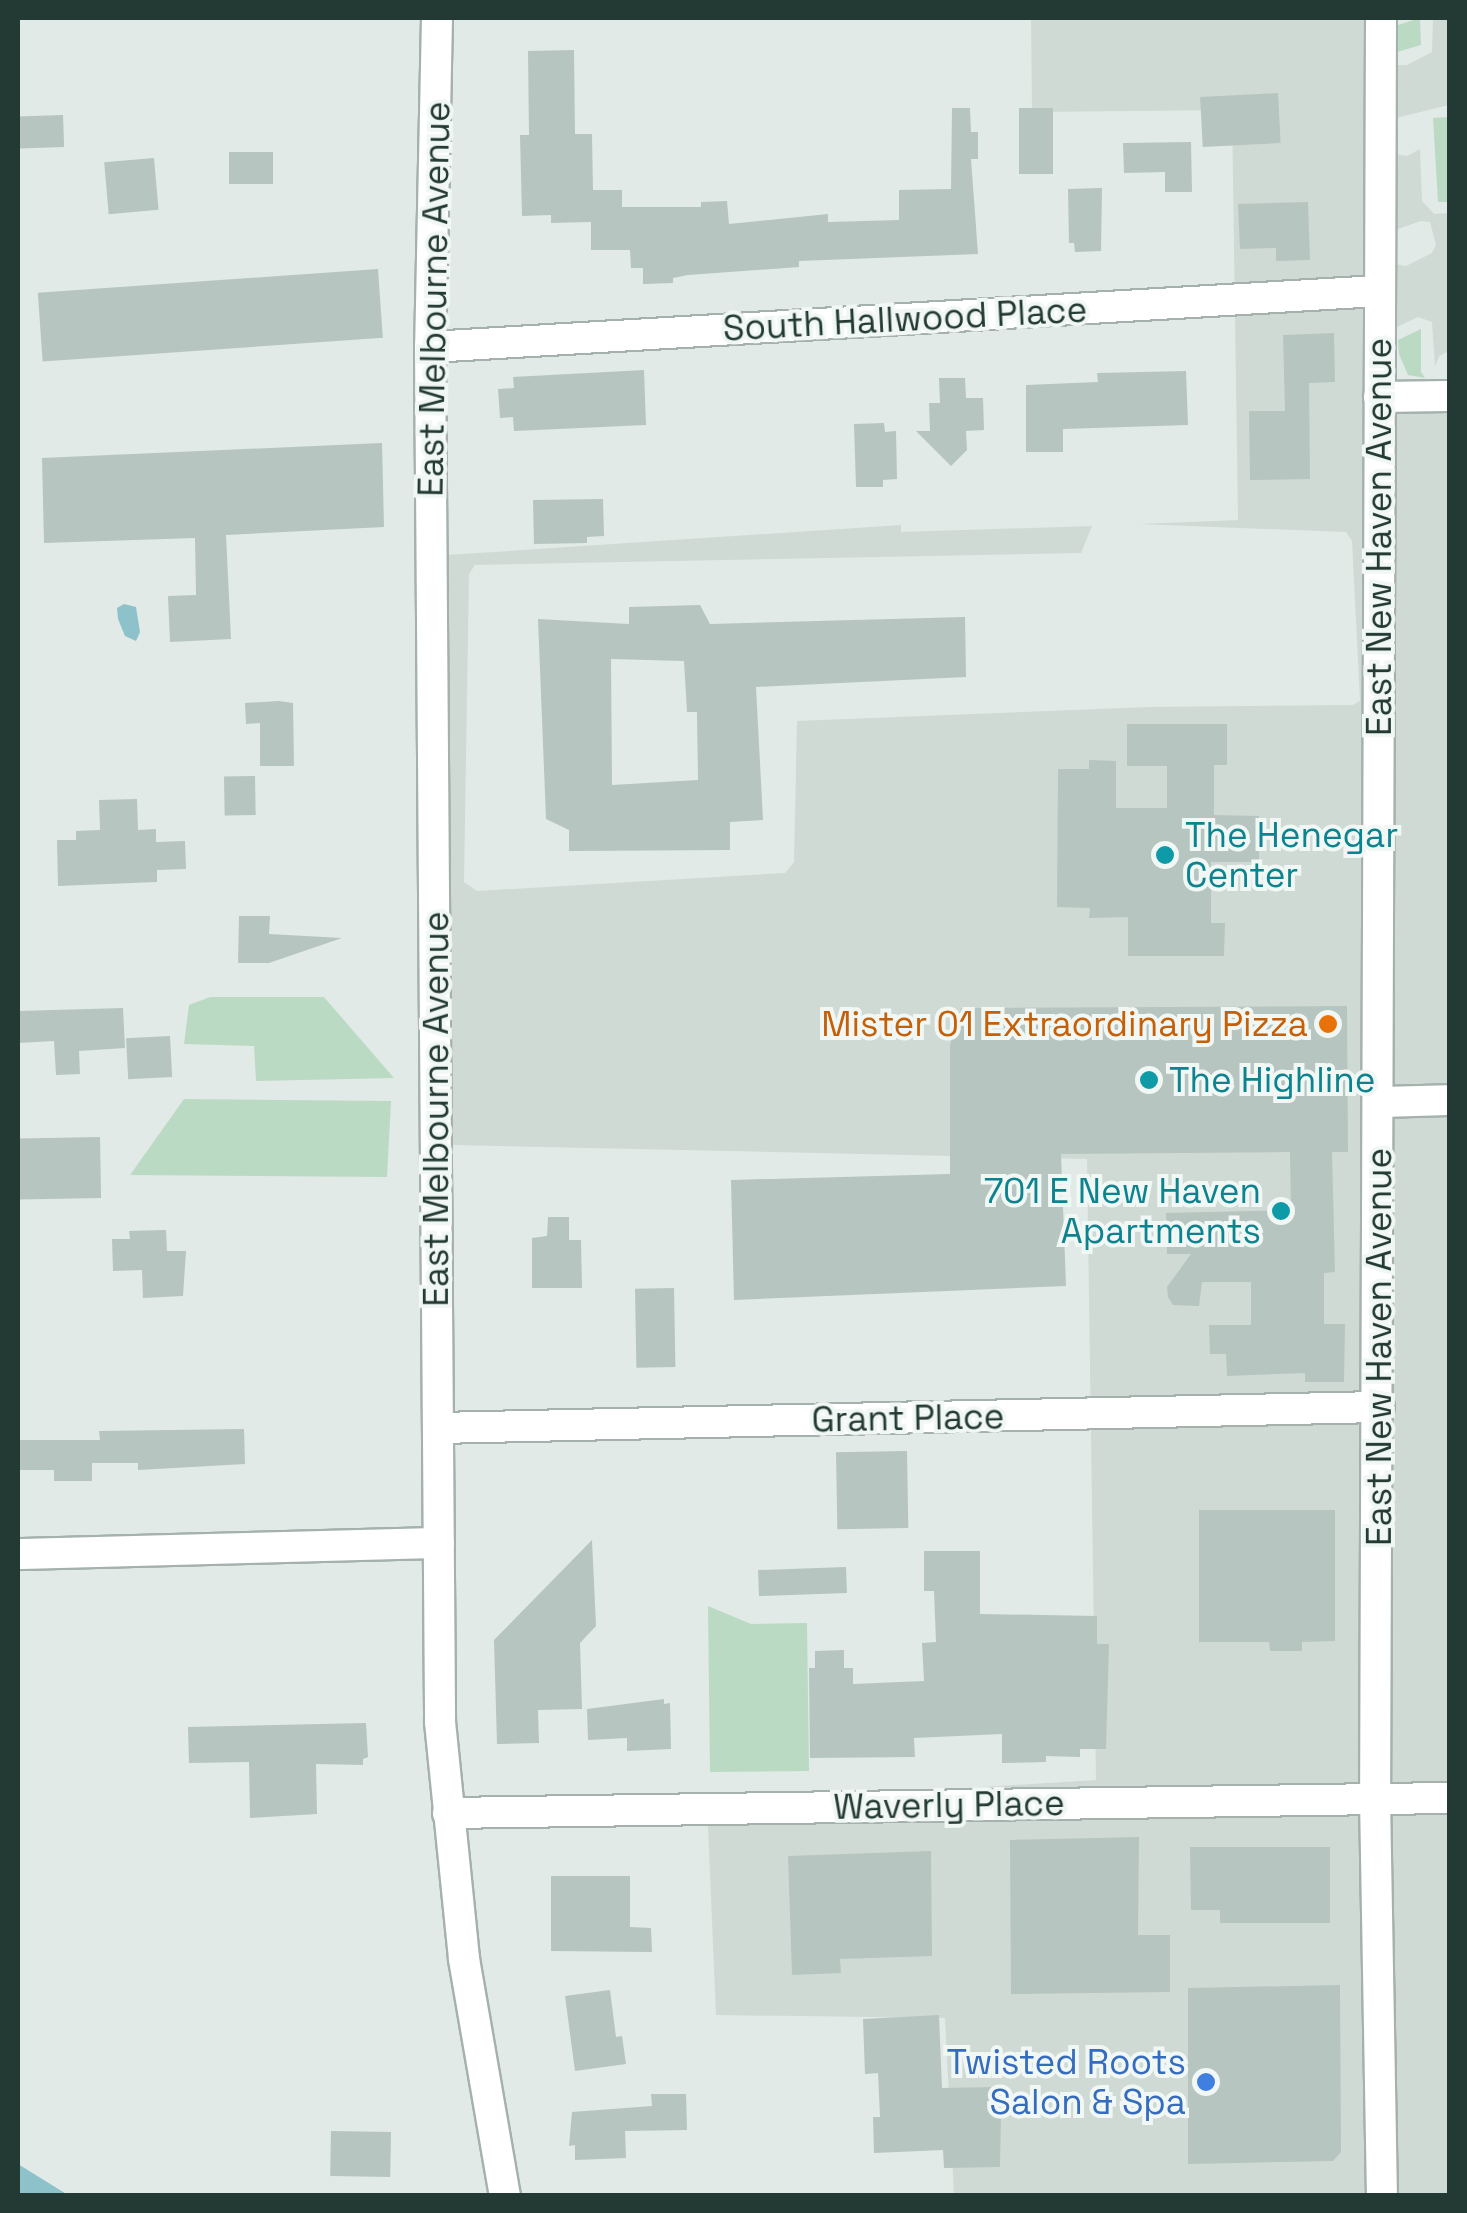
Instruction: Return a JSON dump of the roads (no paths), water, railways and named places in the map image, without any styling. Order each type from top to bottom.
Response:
[{"type":"street","name":"East Melbourne Avenue","points":[[437,18],[430,347],[440,1722],[464,1959],[505,2196]]},
{"type":"street","name":"East New Haven Avenue","points":[[1381,18],[1376,1798],[1382,2196]]},
{"type":"street","name":"South Hallwood Place","points":[[430,347],[1379,291]]},
{"type":"street","points":[[1379,397],[1450,396]]},
{"type":"street","points":[[1380,1102],[1450,1100]]},
{"type":"street","name":"Grant Place","points":[[438,1428],[1379,1407]]},
{"type":"street","points":[[18,1554],[439,1543]]},
{"type":"street","name":"Waverly Place","points":[[448,1813],[1450,1798]]},
{"type":"water","points":[[124,604],[136,607],[140,632],[136,641],[125,636],[118,619],[117,608]]},
{"type":"water","points":[[18,2164],[68,2195],[18,2195]]},
{"type":"place","name":"The Henegar Center","points":[[1165,855]]},
{"type":"place","name":"Mister 01 Extraordinary Pizza","points":[[1328,1024]]},
{"type":"place","name":"The Highline","points":[[1149,1080]]},
{"type":"place","name":"701 E New Haven Apartments","points":[[1281,1211]]},
{"type":"place","name":"Twisted Roots Salon & Spa","points":[[1206,2082]]}]
